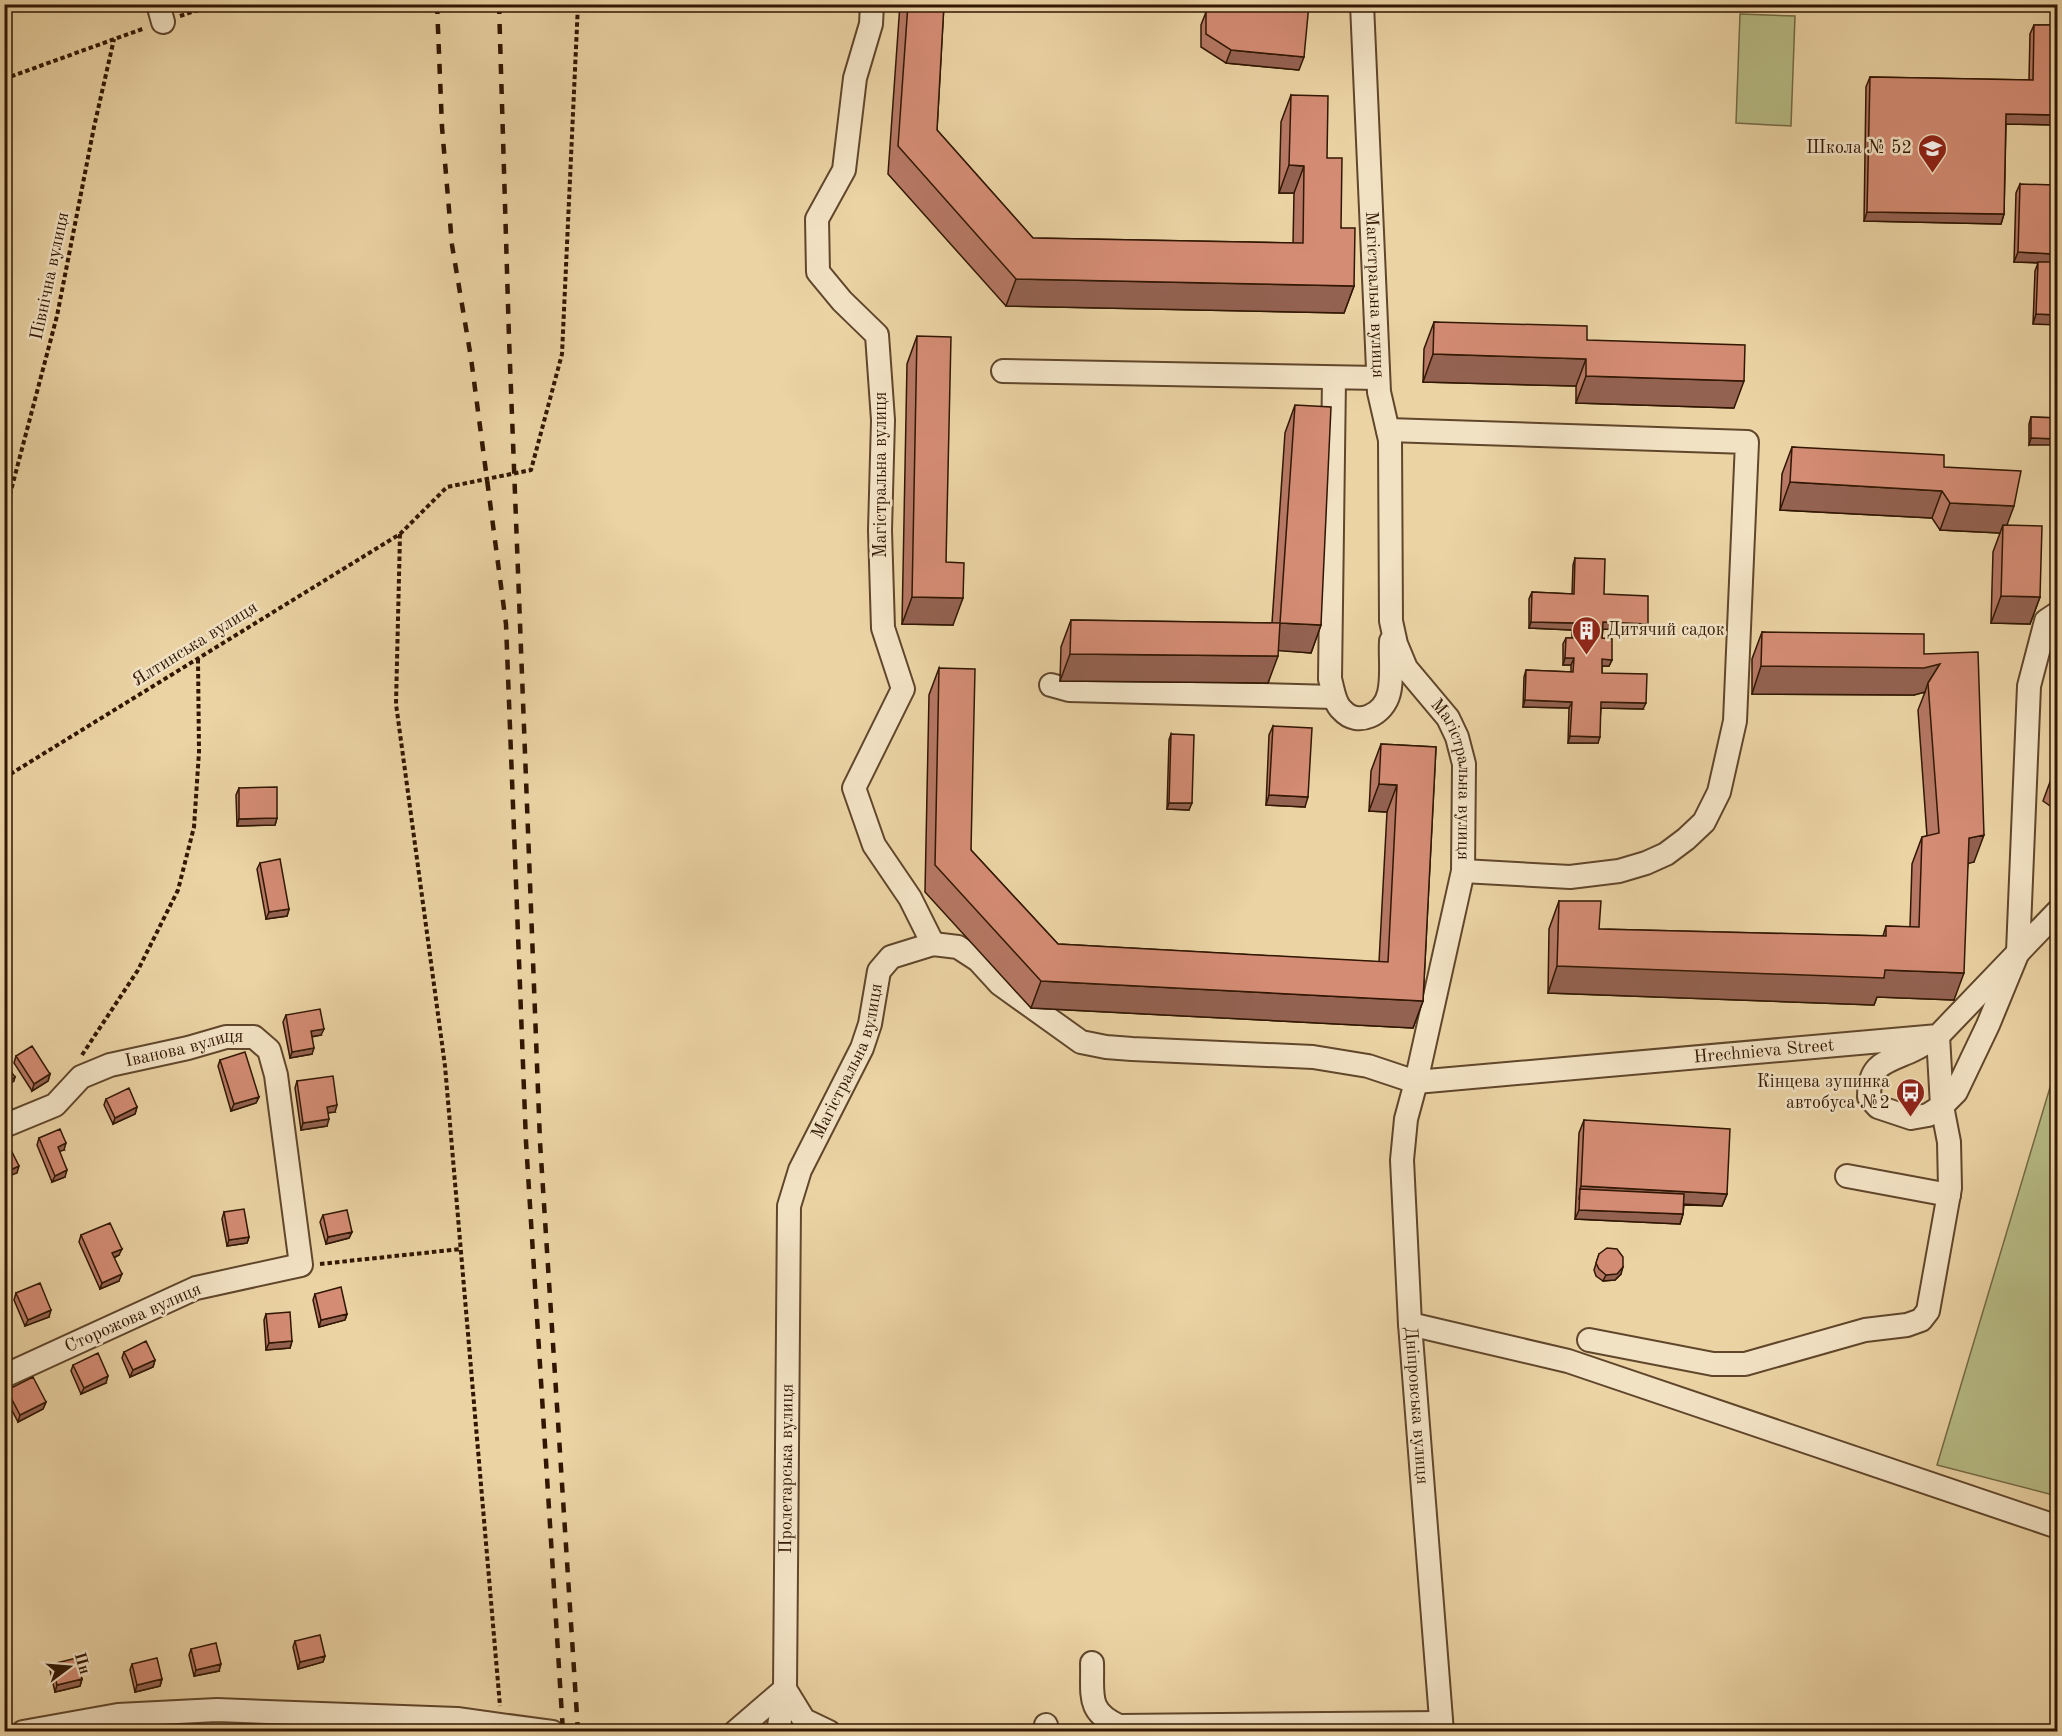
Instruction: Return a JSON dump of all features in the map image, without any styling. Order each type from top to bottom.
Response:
[{"type":"street","name":"Магістральна вулиця","points":[[872,4],[871,24],[855,78],[844,170],[817,219],[818,272],[842,301],[877,335],[883,420],[880,530],[883,628],[903,689],[854,788],[874,845],[910,898],[933,944]]},
{"type":"street","name":"Магістральна вулиця","points":[[789,1206],[800,1170],[862,1048],[870,1024],[879,971],[891,957],[933,944],[958,947],[968,953],[978,960],[1000,984],[1081,1042],[1132,1049],[1313,1057],[1368,1066],[1416,1082],[1463,871],[1464,764],[1457,737],[1448,718],[1406,668],[1396,644],[1392,621],[1390,440],[1378,378],[1362,4]]},
{"type":"street","points":[[1003,371],[1334,379],[1378,378]]},
{"type":"street","points":[[1334,379],[1330,671],[1334,697],[1342,711],[1356,718],[1372,717],[1382,708],[1389,694],[1392,621]]},
{"type":"street","points":[[1388,430],[1747,442],[1735,721],[1719,792],[1704,822],[1666,854],[1619,871],[1570,877],[1463,871]]},
{"type":"street","points":[[2058,613],[2046,621],[2029,686],[2018,952],[1988,1025],[1956,1092],[1942,1107],[1928,1114],[1911,1118],[1878,1107],[1869,1097],[1869,1082],[1877,1067],[1938,1036],[2018,952],[2058,911]]},
{"type":"street","points":[[1051,685],[1069,690],[1334,697]]},
{"type":"street","points":[[1589,1340],[1713,1364],[1745,1364],[1866,1330],[1908,1325],[1921,1320],[1928,1311],[1949,1195],[1951,1165],[1942,1107],[1938,1036]]},
{"type":"street","name":"Hrechnieva Street","points":[[1416,1082],[1938,1036]]},
{"type":"street","name":"Іванова вулиця","points":[[4,1126],[56,1105],[81,1077],[110,1065],[226,1037],[254,1037],[269,1050],[276,1075],[301,1265]]},
{"type":"street","name":"Дніпровська вулиця","points":[[1416,1082],[1406,1119],[1402,1160],[1410,1324],[1441,1727]]},
{"type":"street","points":[[1847,1176],[1949,1195]]},
{"type":"street","name":"Пролетарська вулиця","points":[[778,1731],[785,1689],[789,1206]]},
{"type":"street","name":"Сторожова вулиця","points":[[4,1376],[196,1288],[301,1265]]},
{"type":"street","points":[[1410,1324],[1568,1361],[1864,1459],[2058,1527]]},
{"type":"street","points":[[1092,1663],[1093,1698],[1096,1711],[1104,1719],[1119,1726],[1441,1727]]},
{"type":"street","points":[[735,1731],[785,1689],[804,1720],[829,1731]]},
{"type":"street","points":[[23,1731],[57,1729],[118,1715],[217,1710],[457,1719],[552,1731]]},
{"type":"path","points":[[4,79],[114,39],[160,13],[216,4]]},
{"type":"path","name":"Ялтинська вулиця","points":[[4,778],[400,534],[447,487],[531,470],[562,354],[579,4]]},
{"type":"path","name":"Північна вулиця","points":[[4,517],[57,316],[94,127],[114,39]]},
{"type":"path","points":[[400,534],[396,704],[445,1066],[502,1725]]},
{"type":"path","points":[[81,1077],[82,1053],[138,970],[178,890],[194,827],[199,752],[198,658]]},
{"type":"path","points":[[301,1265],[461,1249]]},
{"type":"green space","points":[[1740,14],[1795,16],[1791,126],[1736,123]]},
{"type":"green space","points":[[2057,1064],[2057,1496],[1937,1465]]},
{"type":"building","points":[[908,4],[944,4],[937,130],[1033,238],[1303,243],[1304,166],[1289,165],[1291,95],[1328,96],[1327,158],[1342,158],[1341,228],[1355,228],[1354,286],[1016,279],[898,146]]},
{"type":"building","points":[[1210,4],[1309,4],[1304,57],[1231,50],[1206,34],[1206,12]]},
{"type":"building","name":"Школа № 52","points":[[2034,25],[2058,25],[2058,115],[2006,114],[2004,214],[1867,212],[1870,77],[2033,80]]},
{"type":"building","points":[[2020,184],[2055,185],[2053,254],[2018,252]]},
{"type":"building","points":[[2038,262],[2058,262],[2058,315],[2036,314]]},
{"type":"building","points":[[1434,322],[1587,326],[1587,340],[1745,345],[1744,381],[1586,376],[1586,359],[1433,354]]},
{"type":"building","points":[[917,336],[951,337],[946,562],[964,563],[963,598],[912,597]]},
{"type":"building","points":[[1295,405],[1331,407],[1321,625],[1280,623]]},
{"type":"building","points":[[2031,417],[2058,418],[2058,439],[2031,438]]},
{"type":"building","points":[[1792,447],[1944,455],[1944,467],[2021,471],[2014,506],[1950,503],[1942,491],[1790,482]]},
{"type":"building","points":[[2003,525],[2042,526],[2040,597],[2001,596]]},
{"type":"building","name":"Дитячий садок","points":[[1575,558],[1605,559],[1604,594],[1648,596],[1648,624],[1603,622],[1602,638],[1612,639],[1612,660],[1602,659],[1602,673],[1647,674],[1646,703],[1601,702],[1600,737],[1570,736],[1572,702],[1525,700],[1526,670],[1573,672],[1574,658],[1565,658],[1566,638],[1574,638],[1575,623],[1531,622],[1532,592],[1574,594]]},
{"type":"building","points":[[1071,620],[1280,623],[1278,656],[1070,654]]},
{"type":"building","points":[[1762,632],[1924,634],[1924,654],[1978,652],[1984,835],[1969,838],[1964,973],[1885,970],[1884,978],[1557,966],[1559,901],[1601,901],[1599,929],[1886,936],[1886,926],[1919,927],[1922,837],[1939,833],[1928,683],[1940,664],[1924,668],[1761,666]]},
{"type":"building","points":[[939,668],[975,669],[971,850],[1058,944],[1388,962],[1397,785],[1379,784],[1381,744],[1436,747],[1423,1001],[1041,981],[935,865]]},
{"type":"building","points":[[1273,726],[1312,728],[1308,797],[1269,795]]},
{"type":"building","points":[[1171,734],[1194,735],[1192,803],[1169,803]]},
{"type":"building","points":[[2058,776],[2058,788],[2050,782]]},
{"type":"building","points":[[277,787],[277,818],[239,819],[239,788]]},
{"type":"building","points":[[280,859],[289,909],[269,912],[260,863]]},
{"type":"building","points":[[320,1009],[324,1029],[311,1031],[314,1048],[292,1052],[286,1015]]},
{"type":"building","points":[[32,1046],[50,1074],[34,1084],[16,1056]]},
{"type":"building","points":[[245,1052],[259,1097],[234,1104],[220,1060]]},
{"type":"building","points":[[4,1062],[15,1077],[4,1085]]},
{"type":"building","points":[[333,1076],[337,1105],[327,1107],[329,1119],[303,1123],[297,1081]]},
{"type":"building","points":[[129,1088],[137,1107],[115,1118],[106,1099]]},
{"type":"building","points":[[1584,1120],[1730,1129],[1727,1194],[1581,1186]]},
{"type":"building","points":[[60,1129],[66,1143],[58,1147],[67,1170],[55,1176],[39,1138]]},
{"type":"building","points":[[10,1148],[19,1166],[4,1173],[4,1150]]},
{"type":"building","points":[[1580,1189],[1684,1194],[1683,1214],[1579,1210]]},
{"type":"building","points":[[244,1209],[249,1237],[229,1240],[224,1212]]},
{"type":"building","points":[[347,1210],[352,1232],[328,1237],[323,1215]]},
{"type":"building","points":[[110,1223],[122,1249],[112,1253],[122,1274],[102,1283],[81,1235]]},
{"type":"building","points":[[1607,1248],[1617,1249],[1623,1257],[1623,1267],[1617,1274],[1606,1275],[1596,1263],[1599,1254]]},
{"type":"building","points":[[40,1283],[51,1310],[28,1320],[16,1293]]},
{"type":"building","points":[[341,1287],[347,1314],[321,1320],[315,1294]]},
{"type":"building","points":[[290,1312],[292,1341],[269,1343],[266,1314]]},
{"type":"building","points":[[146,1341],[155,1360],[133,1370],[124,1352]]},
{"type":"building","points":[[98,1353],[108,1376],[84,1388],[73,1365]]},
{"type":"building","points":[[33,1377],[46,1402],[20,1415],[7,1390]]},
{"type":"building","points":[[320,1635],[325,1656],[300,1662],[295,1641]]},
{"type":"building","points":[[216,1643],[221,1664],[196,1670],[191,1649]]},
{"type":"building","points":[[77,1658],[82,1679],[57,1685],[52,1664]]},
{"type":"building","points":[[157,1658],[162,1679],[137,1685],[132,1664]]},
{"type":"railway","points":[[437,4],[442,127],[452,245],[471,358],[506,624],[526,1142],[563,1732]]},
{"type":"railway","points":[[499,4],[509,338],[540,1142],[578,1732]]},
{"type":"place","name":"Школа № 52","points":[[1933,174]]},
{"type":"place","name":"Дитячий садок","points":[[1586,656]]},
{"type":"place","name":"Кінцева зупинка автобуса №2","points":[[1911,1118]]}]
